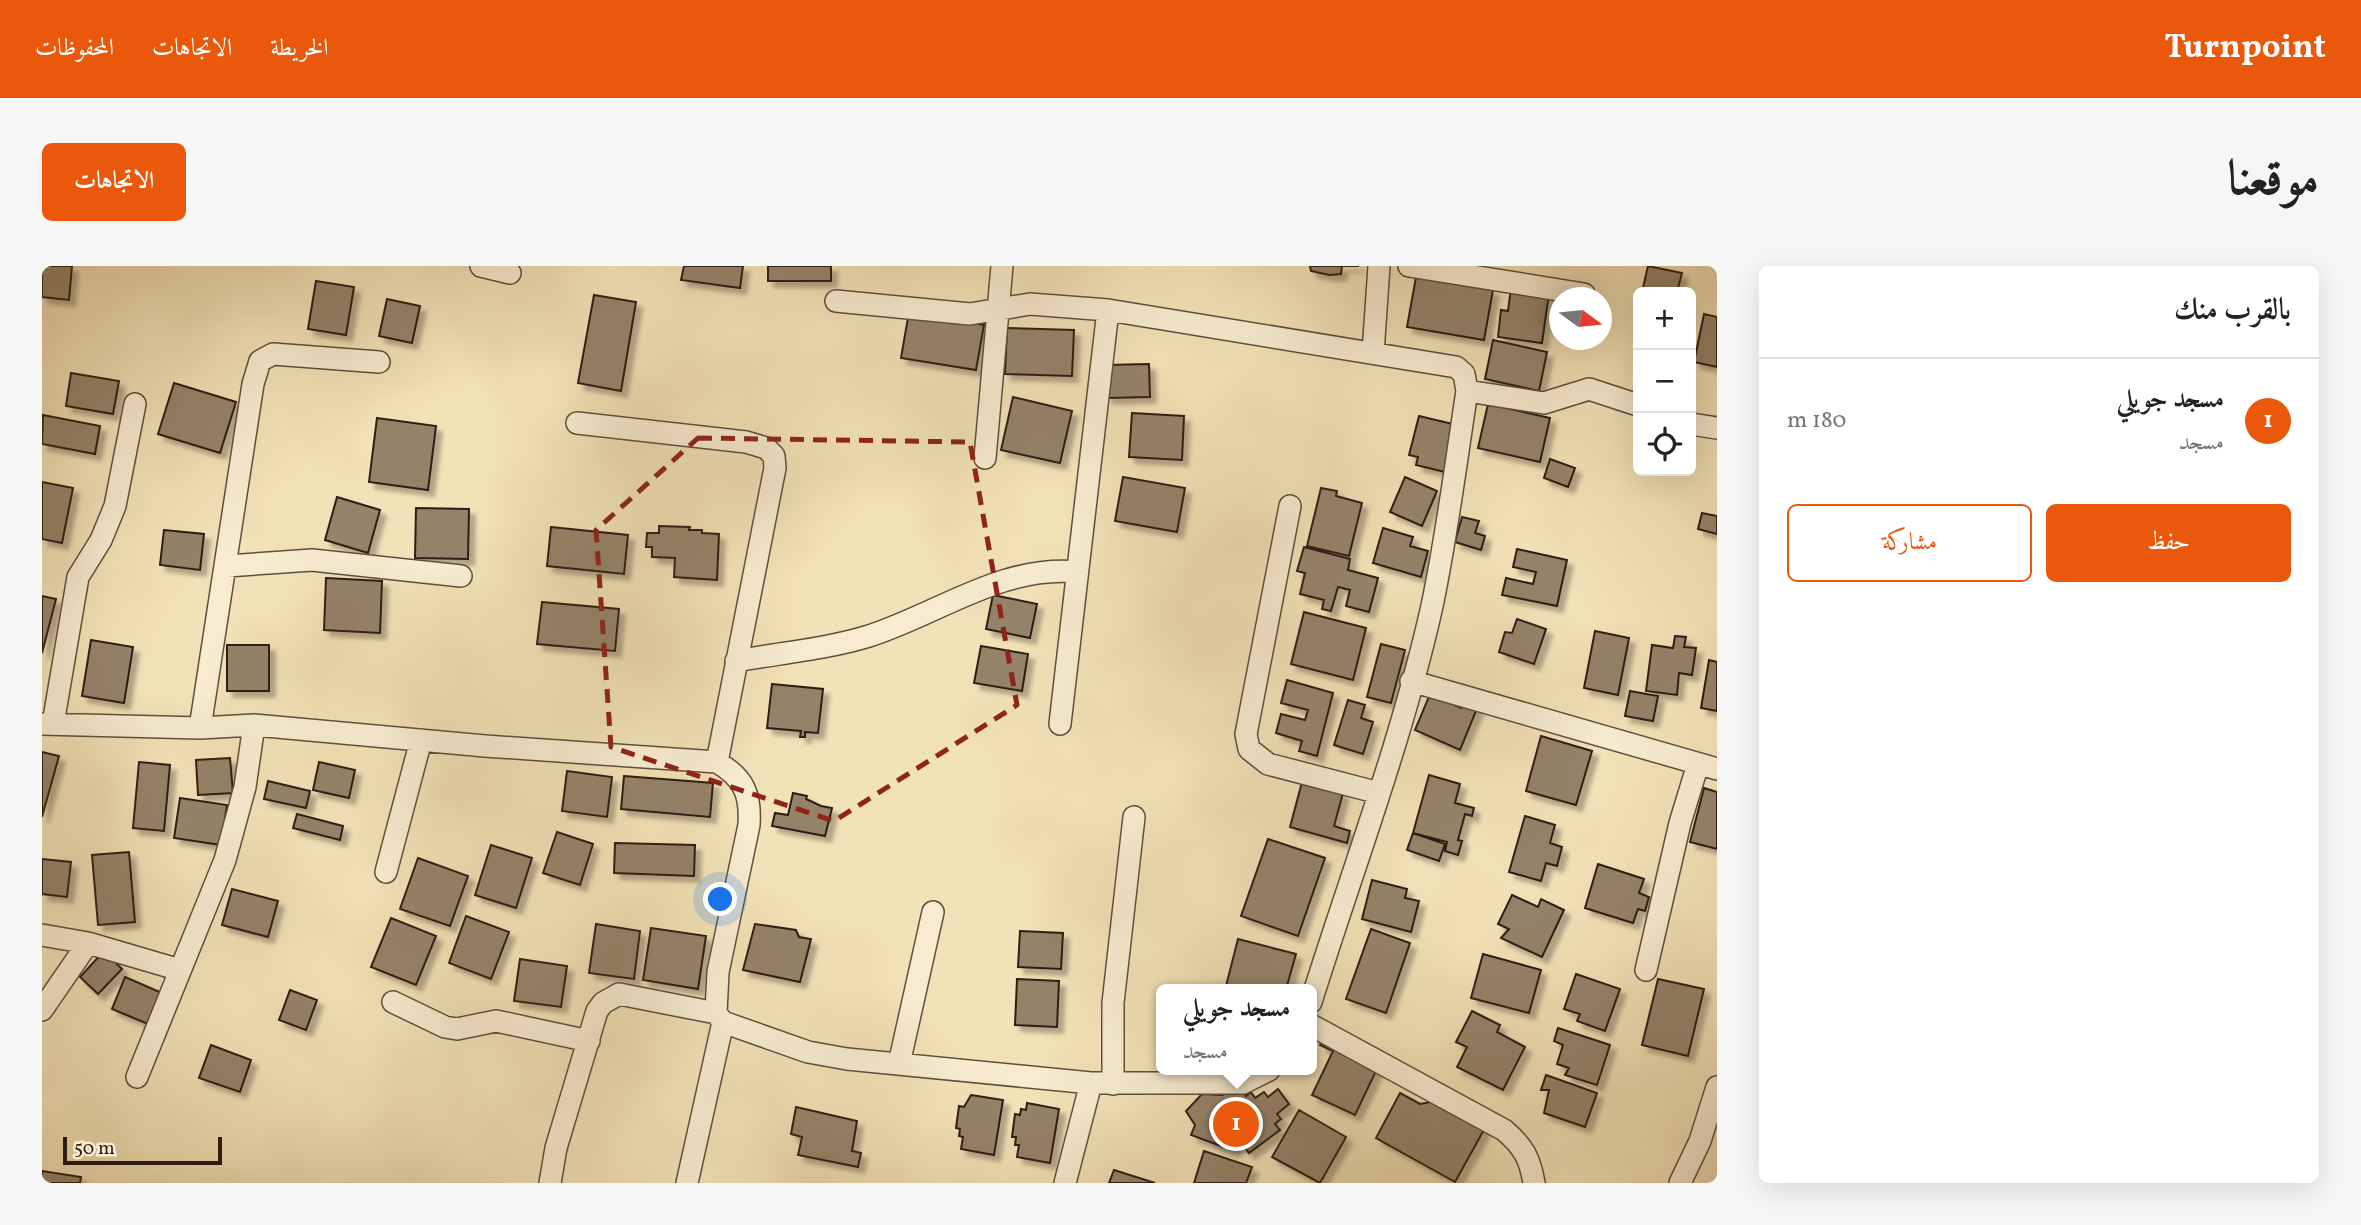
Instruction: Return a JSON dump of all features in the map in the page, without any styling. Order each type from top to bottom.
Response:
[{"type":"street","points":[[481,266],[510,273]]},
{"type":"street","points":[[985,458],[1002,266]]},
{"type":"street","points":[[1373,352],[1379,266]]},
{"type":"street","points":[[1409,266],[1549,288]]},
{"type":"street","points":[[836,301],[959,313],[1030,304],[1108,310],[1373,352],[1456,367],[1464,374],[1467,391],[1432,606],[1379,793],[1317,984]]},
{"type":"street","points":[[1060,724],[1108,310]]},
{"type":"street","points":[[200,728],[253,384],[260,361],[273,354],[379,362]]},
{"type":"street","points":[[1467,391],[1544,403],[1589,389],[1633,403]]},
{"type":"street","points":[[135,404],[115,506],[101,540],[78,578],[47,724],[200,728],[254,725],[718,762],[743,782],[750,805],[749,825],[718,972],[719,1018],[687,1183]]},
{"type":"street","points":[[577,423],[746,442],[766,449],[774,456],[775,468],[718,762]]},
{"type":"street","points":[[1696,425],[1717,428]]},
{"type":"street","points":[[1290,506],[1246,734],[1249,748],[1268,764],[1379,793]]},
{"type":"street","points":[[227,566],[312,560],[461,576]]},
{"type":"street","points":[[736,661],[866,636],[928,614],[998,581],[1058,570],[1077,572]]},
{"type":"street","points":[[1411,681],[1708,766],[1680,823],[1646,970]]},
{"type":"street","points":[[137,1077],[225,860],[245,787],[254,725]]},
{"type":"street","points":[[386,872],[421,740]]},
{"type":"street","points":[[1113,1084],[1113,1003],[1133,817]]},
{"type":"street","points":[[899,1064],[933,912]]},
{"type":"street","points":[[42,935],[88,943],[180,970]]},
{"type":"street","points":[[42,1010],[88,943]]},
{"type":"street","points":[[550,1183],[556,1148],[597,1011],[603,1003],[619,994],[719,1018],[808,1052],[899,1064],[1113,1084],[1243,1083],[1259,1075]]},
{"type":"street","points":[[393,1002],[444,1027],[457,1029],[496,1021],[589,1041]]},
{"type":"street","points":[[1317,1028],[1504,1129],[1521,1144],[1531,1163],[1534,1183]]},
{"type":"street","points":[[1065,1183],[1091,1083]]},
{"type":"street","points":[[1680,1183],[1700,1141],[1717,1087]]},
{"type":"highlighted area","points":[[698,438],[970,442],[1017,705],[834,821],[611,747],[596,530]]},
{"type":"building","points":[[42,266],[72,266],[69,300],[42,297]]},
{"type":"building","points":[[684,266],[743,266],[740,288],[681,280]]},
{"type":"building","points":[[768,266],[831,266],[831,281],[768,281]]},
{"type":"building","points":[[1310,266],[1342,266],[1341,274],[1329,275],[1311,271]]},
{"type":"building","points":[[1648,266],[1682,273],[1678,287],[1643,287]]},
{"type":"building","points":[[1416,277],[1493,290],[1484,340],[1407,327]]},
{"type":"building","points":[[316,281],[354,287],[346,335],[308,329]]},
{"type":"building","points":[[1511,288],[1549,293],[1542,343],[1498,337],[1501,310],[1508,311]]},
{"type":"building","points":[[594,295],[636,302],[621,391],[578,383]]},
{"type":"building","points":[[387,299],[420,306],[412,343],[379,336]]},
{"type":"building","points":[[909,312],[984,325],[976,370],[901,358]]},
{"type":"building","points":[[1704,314],[1717,317],[1717,367],[1696,362]]},
{"type":"building","points":[[1007,328],[1074,330],[1072,376],[1005,374]]},
{"type":"building","points":[[1493,340],[1547,352],[1539,391],[1485,379]]},
{"type":"building","points":[[1149,364],[1150,397],[1106,398],[1105,365]]},
{"type":"building","points":[[71,373],[119,381],[113,414],[66,406]]},
{"type":"building","points":[[174,383],[236,402],[220,453],[158,434]]},
{"type":"building","points":[[1013,397],[1072,411],[1060,463],[1001,450]]},
{"type":"building","points":[[1488,404],[1550,418],[1540,462],[1478,448]]},
{"type":"building","points":[[1132,413],[1184,416],[1182,460],[1129,457]]},
{"type":"building","points":[[43,415],[100,426],[95,454],[42,444]]},
{"type":"building","points":[[1419,416],[1457,425],[1445,472],[1416,465],[1418,457],[1409,455]]},
{"type":"building","points":[[377,418],[436,426],[428,490],[369,482]]},
{"type":"building","points":[[1550,459],[1575,468],[1568,487],[1544,478]]},
{"type":"building","points":[[1123,477],[1185,488],[1177,532],[1115,521]]},
{"type":"building","points":[[1405,477],[1437,491],[1422,526],[1390,512]]},
{"type":"building","points":[[42,482],[73,488],[62,543],[42,539]]},
{"type":"building","points":[[1321,488],[1337,491],[1336,496],[1362,503],[1349,556],[1307,546]]},
{"type":"building","points":[[337,497],[380,510],[368,553],[325,540]]},
{"type":"building","points":[[416,508],[469,509],[468,559],[415,558]]},
{"type":"building","points":[[1702,513],[1717,516],[1717,534],[1698,529]]},
{"type":"building","points":[[1462,517],[1479,521],[1475,533],[1485,536],[1481,550],[1455,542]]},
{"type":"building","points":[[659,526],[690,527],[689,530],[719,534],[717,580],[674,577],[675,558],[652,557],[652,547],[646,547],[647,533],[659,533]]},
{"type":"building","points":[[551,527],[628,535],[624,574],[547,566]]},
{"type":"building","points":[[1383,528],[1413,537],[1410,546],[1428,551],[1421,577],[1373,563]]},
{"type":"building","points":[[164,530],[204,534],[200,570],[160,565]]},
{"type":"building","points":[[1304,547],[1350,559],[1348,570],[1378,578],[1369,612],[1346,606],[1350,590],[1338,587],[1331,611],[1322,609],[1324,600],[1300,594],[1305,573],[1297,571]]},
{"type":"building","points":[[1517,549],[1567,560],[1557,606],[1502,595],[1506,578],[1533,584],[1536,572],[1513,567]]},
{"type":"building","points":[[326,578],[382,581],[380,633],[324,630]]},
{"type":"building","points":[[993,595],[1037,604],[1030,638],[986,629]]},
{"type":"building","points":[[42,596],[56,599],[42,653]]},
{"type":"building","points":[[542,602],[619,609],[615,651],[537,644]]},
{"type":"building","points":[[1304,612],[1366,628],[1353,680],[1291,664]]},
{"type":"building","points":[[1517,619],[1546,629],[1534,664],[1499,652],[1505,632],[1512,633]]},
{"type":"building","points":[[1595,631],[1629,638],[1618,695],[1584,688]]},
{"type":"building","points":[[1675,636],[1686,637],[1684,647],[1696,648],[1692,675],[1679,673],[1677,695],[1646,691],[1652,645],[1673,648]]},
{"type":"building","points":[[91,640],[133,647],[124,703],[82,696]]},
{"type":"building","points":[[1381,644],[1405,650],[1391,703],[1367,697]]},
{"type":"building","points":[[227,645],[269,645],[269,691],[227,691]]},
{"type":"building","points":[[981,646],[1028,654],[1022,691],[974,683]]},
{"type":"building","points":[[1709,660],[1717,662],[1717,711],[1701,708]]},
{"type":"building","points":[[1287,680],[1333,693],[1317,756],[1299,751],[1302,741],[1276,733],[1281,714],[1305,720],[1308,710],[1281,703]]},
{"type":"building","points":[[772,684],[823,689],[818,733],[805,732],[805,737],[800,737],[801,731],[767,728]]},
{"type":"building","points":[[1630,691],[1658,696],[1653,721],[1625,716]]},
{"type":"building","points":[[1430,694],[1461,708],[1464,701],[1478,706],[1460,750],[1415,730]]},
{"type":"building","points":[[1348,700],[1365,705],[1361,718],[1373,722],[1363,754],[1334,745]]},
{"type":"building","points":[[1541,736],[1592,751],[1576,805],[1526,791]]},
{"type":"building","points":[[42,752],[59,756],[42,817]]},
{"type":"building","points":[[230,758],[233,793],[198,795],[196,760]]},
{"type":"building","points":[[139,762],[170,765],[164,831],[133,828]]},
{"type":"building","points":[[319,762],[355,770],[349,798],[313,790]]},
{"type":"building","points":[[567,771],[612,777],[607,817],[562,811]]},
{"type":"building","points":[[1429,775],[1460,784],[1455,803],[1474,808],[1472,816],[1465,814],[1458,840],[1462,841],[1458,855],[1445,851],[1447,842],[1413,833]]},
{"type":"building","points":[[624,776],[713,783],[710,817],[621,809]]},
{"type":"building","points":[[268,781],[310,791],[306,808],[264,799]]},
{"type":"building","points":[[1302,782],[1343,793],[1334,826],[1350,831],[1347,843],[1290,827]]},
{"type":"building","points":[[1704,788],[1717,792],[1717,849],[1690,842]]},
{"type":"building","points":[[793,793],[807,796],[806,799],[832,808],[825,836],[772,826],[775,813],[788,815]]},
{"type":"building","points":[[180,798],[227,805],[221,845],[174,838]]},
{"type":"building","points":[[297,814],[343,826],[340,840],[293,828]]},
{"type":"building","points":[[1525,816],[1555,825],[1550,843],[1562,847],[1557,866],[1546,863],[1541,881],[1509,872]]},
{"type":"building","points":[[557,832],[593,844],[580,885],[543,873]]},
{"type":"building","points":[[1413,833],[1445,844],[1439,861],[1407,850]]},
{"type":"building","points":[[1268,839],[1325,858],[1298,936],[1241,916]]},
{"type":"building","points":[[615,843],[695,845],[694,876],[614,873]]},
{"type":"building","points":[[491,845],[532,858],[516,908],[475,895]]},
{"type":"building","points":[[129,852],[135,922],[98,925],[92,855]]},
{"type":"building","points":[[418,858],[468,876],[450,926],[400,909]]},
{"type":"building","points":[[42,859],[71,862],[67,897],[42,894]]},
{"type":"building","points":[[1598,864],[1644,879],[1639,893],[1649,897],[1645,911],[1638,909],[1633,923],[1585,908]]},
{"type":"building","points":[[1372,880],[1407,889],[1405,898],[1419,901],[1411,932],[1362,919]]},
{"type":"building","points":[[232,889],[278,901],[268,937],[222,925]]},
{"type":"building","points":[[1512,895],[1538,907],[1541,899],[1564,910],[1542,957],[1501,938],[1509,929],[1498,924]]},
{"type":"building","points":[[466,916],[509,932],[491,979],[449,963]]},
{"type":"building","points":[[391,918],[436,936],[416,985],[371,967]]},
{"type":"building","points":[[596,924],[640,931],[634,979],[589,973]]},
{"type":"building","points":[[755,924],[796,930],[799,937],[811,939],[800,982],[743,970]]},
{"type":"building","points":[[651,928],[706,936],[698,989],[643,980]]},
{"type":"building","points":[[1371,929],[1410,943],[1386,1013],[1346,999]]},
{"type":"building","points":[[1020,931],[1063,933],[1061,969],[1018,967]]},
{"type":"building","points":[[1238,939],[1296,954],[1287,984],[1227,984]]},
{"type":"building","points":[[104,951],[122,969],[98,994],[80,977]]},
{"type":"building","points":[[1483,954],[1541,970],[1529,1013],[1471,998]]},
{"type":"building","points":[[520,959],[567,966],[561,1007],[514,1001]]},
{"type":"building","points":[[1576,974],[1620,989],[1605,1031],[1577,1021],[1580,1014],[1564,1009]]},
{"type":"building","points":[[125,977],[162,993],[148,1024],[112,1009]]},
{"type":"building","points":[[1017,979],[1059,981],[1057,1027],[1015,1025]]},
{"type":"building","points":[[1658,979],[1704,989],[1688,1056],[1642,1045]]},
{"type":"building","points":[[290,990],[317,1000],[306,1030],[279,1020]]},
{"type":"building","points":[[1472,1011],[1500,1025],[1497,1032],[1525,1047],[1503,1090],[1457,1067],[1467,1047],[1456,1042]]},
{"type":"building","points":[[1558,1028],[1610,1045],[1597,1085],[1565,1075],[1569,1068],[1557,1064],[1563,1045],[1554,1041]]},
{"type":"building","points":[[1324,1036],[1377,1069],[1355,1115],[1312,1095],[1333,1051],[1320,1045]]},
{"type":"building","points":[[211,1045],[251,1060],[240,1092],[199,1078]]},
{"type":"building","points":[[1546,1075],[1597,1093],[1585,1127],[1544,1113],[1549,1090],[1541,1090]]},
{"type":"building","points":[[1241,1089],[1246,1096],[1251,1092],[1255,1098],[1264,1092],[1268,1097],[1278,1089],[1289,1104],[1277,1114],[1281,1119],[1275,1124],[1280,1130],[1249,1153],[1241,1143],[1232,1150],[1191,1135],[1195,1125],[1186,1111],[1202,1094],[1222,1095]]},
{"type":"building","points":[[1400,1093],[1420,1104],[1436,1101],[1485,1128],[1455,1182],[1376,1138]]},
{"type":"building","points":[[971,1095],[1003,1100],[994,1155],[961,1149],[963,1137],[959,1136],[960,1129],[956,1128],[959,1106],[964,1107]]},
{"type":"building","points":[[1027,1103],[1059,1109],[1050,1163],[1017,1157],[1019,1145],[1015,1145],[1016,1137],[1012,1137],[1015,1114],[1020,1115],[1021,1109],[1026,1110]]},
{"type":"building","points":[[796,1107],[857,1121],[852,1151],[861,1153],[858,1167],[798,1155],[802,1137],[791,1134]]},
{"type":"building","points":[[1299,1110],[1346,1137],[1320,1183],[1272,1157]]},
{"type":"building","points":[[1204,1151],[1252,1167],[1246,1183],[1194,1183]]},
{"type":"building","points":[[1114,1170],[1155,1183],[1109,1183]]},
{"type":"building","points":[[42,1171],[81,1177],[80,1183],[42,1183]]},
{"type":"place","name":"مسجد جويلي","points":[[1236,1124]]}]
